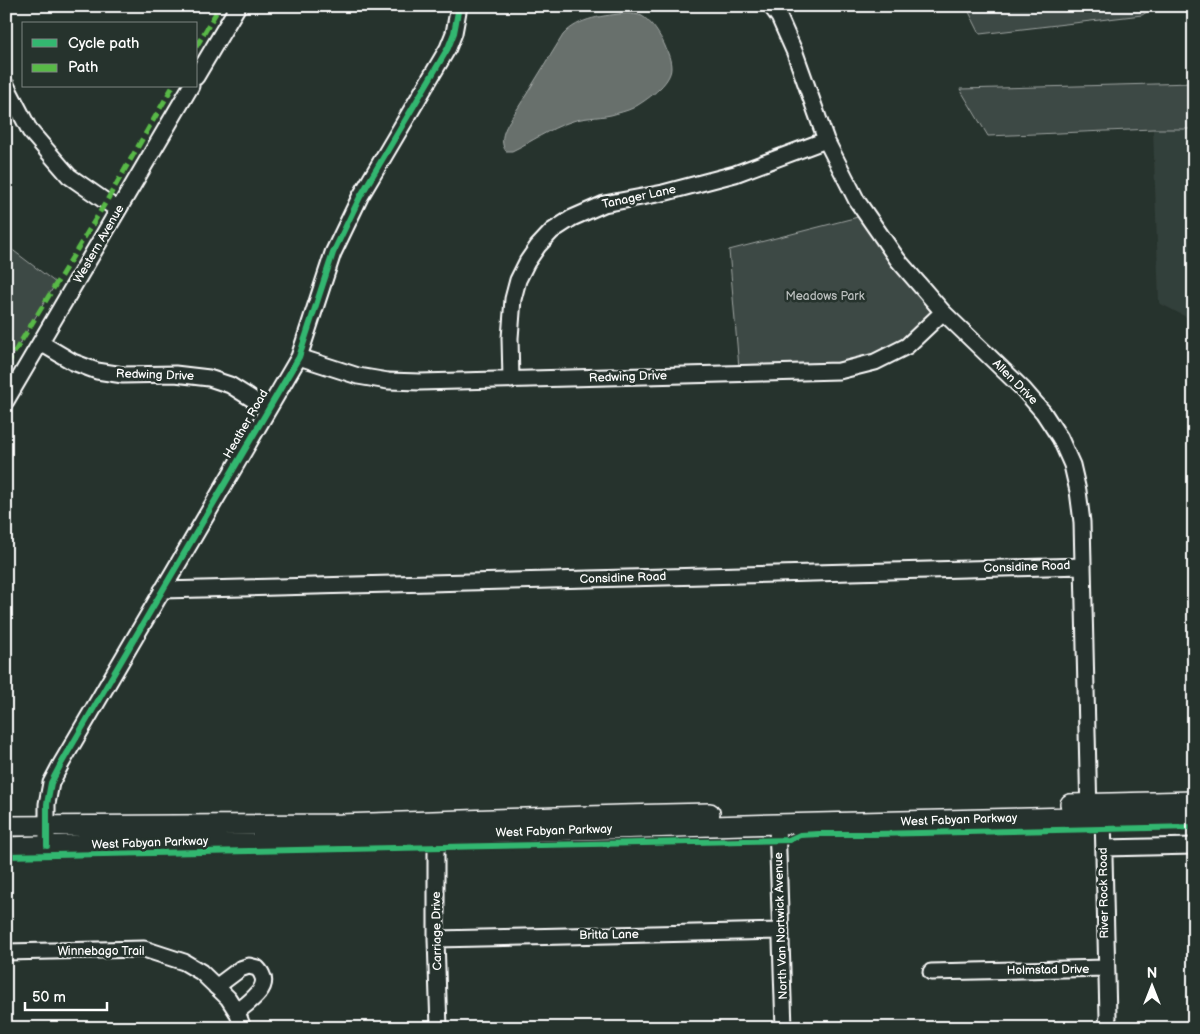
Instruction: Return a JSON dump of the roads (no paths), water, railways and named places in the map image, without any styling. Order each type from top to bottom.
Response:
[{"type":"main road","points":[[1093,812],[1194,800]]},
{"type":"main road","name":"West Fabyan Parkway","points":[[6,826],[341,824],[621,815],[923,809],[1093,812]]},
{"type":"main road","points":[[1093,812],[1194,814]]},
{"type":"main road","name":"West Fabyan Parkway","points":[[6,847],[923,821],[1093,812]]},
{"type":"street","points":[[198,74],[238,6]]},
{"type":"street","name":"Heather Road","points":[[47,846],[47,804],[51,783],[299,357],[333,253],[360,197],[448,48],[454,33],[459,6]]},
{"type":"street","name":"Allen Drive","points":[[771,6],[779,17],[795,53],[826,140],[857,200],[898,260],[943,312],[1023,389],[1043,412],[1060,438],[1072,464],[1082,522],[1093,812]]},
{"type":"street","points":[[6,85],[30,131],[69,176],[118,210]]},
{"type":"street","name":"Western Avenue","points":[[6,401],[190,88]]},
{"type":"street","name":"Tanager Lane","points":[[511,380],[513,299],[518,280],[538,246],[552,232],[572,218],[604,204],[663,193],[735,174],[826,140]]},
{"type":"street","name":"Redwing Drive","points":[[299,357],[358,376],[388,381],[420,382],[840,371],[875,362],[907,346],[943,312]]},
{"type":"street","name":"Redwing Drive","points":[[41,343],[73,362],[96,371],[123,375],[175,374],[209,378],[230,385],[268,409]]},
{"type":"street","name":"Considine Road","points":[[162,590],[1083,566]]},
{"type":"street","name":"River Rock Road","points":[[1093,812],[1104,848],[1106,968]]},
{"type":"street","name":"North Van Nortwick Avenue","points":[[777,824],[784,1028]]},
{"type":"street","name":"Carriage Drive","points":[[436,834],[436,939],[439,1028]]},
{"type":"street","points":[[1104,848],[1194,846]]},
{"type":"street","name":"Britta Lane","points":[[436,939],[781,931]]},
{"type":"street","name":"Winnebago Trail","points":[[6,952],[144,949],[184,962],[201,972],[228,998],[237,1012],[243,1028]]},
{"type":"street","points":[[216,987],[240,969],[249,966],[257,968],[263,976],[264,985],[258,994],[237,1012]]},
{"type":"street","name":"Holmstad Drive","points":[[931,972],[1106,968],[1108,1017],[1106,1028]]},
{"type":"park label","name":"Meadows Park","points":[[825,296]]}]
